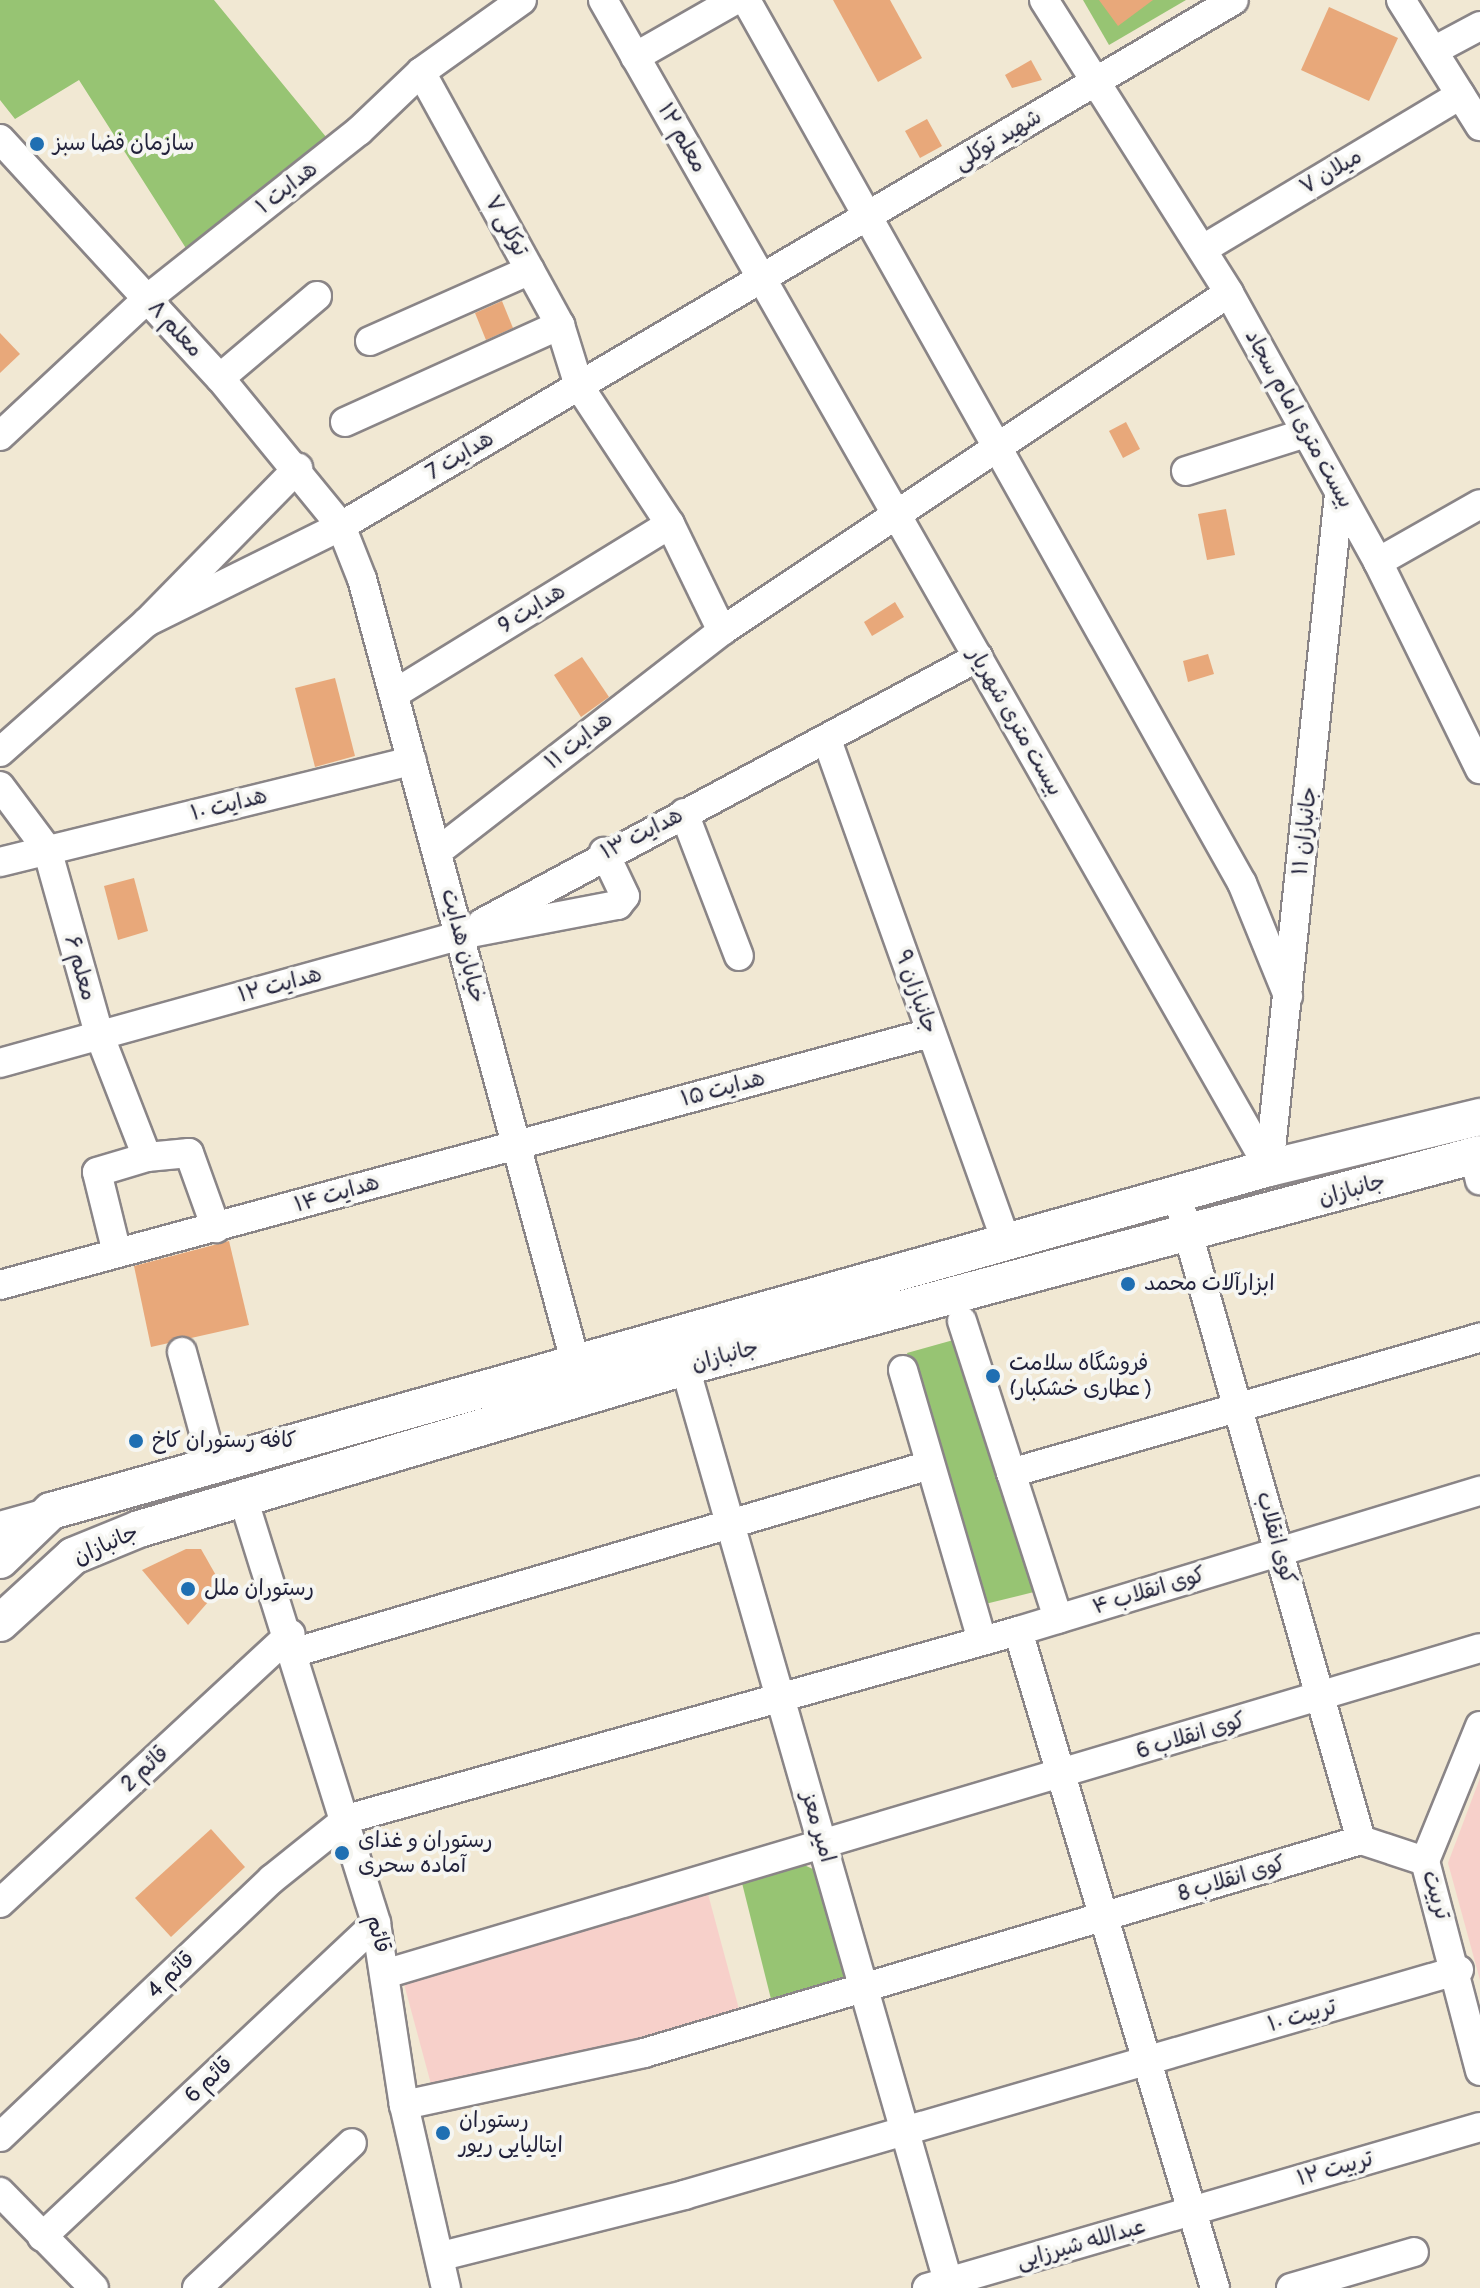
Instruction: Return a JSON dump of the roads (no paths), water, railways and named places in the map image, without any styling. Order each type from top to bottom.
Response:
[{"type":"main road","name":"جانبازان","points":[[0,1560],[51,1511],[577,1368],[1269,1168],[1480,1117]]},
{"type":"main road","name":"جانبازان","points":[[0,1623],[73,1556],[243,1498],[685,1367],[1478,1163]]},
{"type":"street","name":"هدایت ۱","points":[[0,436],[147,299],[359,131],[421,72],[522,0]]},
{"type":"street","name":"معلم ۱۲","points":[[603,0],[761,277]]},
{"type":"street","points":[[635,57],[735,0]]},
{"type":"street","points":[[746,0],[1242,883],[1288,996]]},
{"type":"street","name":"بیست متری امام سجاد","points":[[1044,0],[1092,85],[1203,249],[1229,293],[1378,562],[1480,769]]},
{"type":"street","name":"شهید توکلی","points":[[761,277],[1234,0]]},
{"type":"street","points":[[1401,0],[1480,126]]},
{"type":"street","points":[[1435,50],[1480,26]]},
{"type":"street","name":"توکلی ۷","points":[[421,72],[560,325],[579,386],[670,524],[722,631]]},
{"type":"street","name":"میلان ۷","points":[[1203,249],[1460,95]]},
{"type":"street","name":"معلم ۸","points":[[0,139],[220,378],[298,468],[341,526]]},
{"type":"street","points":[[370,341],[530,270]]},
{"type":"street","name":"هدایت 7","points":[[147,622],[341,526],[761,277]]},
{"type":"street","name":"بیست متری شهریار","points":[[761,277],[1269,1168]]},
{"type":"street","name":"هدایت ۱۱","points":[[437,852],[722,631],[1229,293]]},
{"type":"street","points":[[220,378],[317,296]]},
{"type":"street","points":[[345,422],[560,325]]},
{"type":"street","points":[[1186,471],[1306,433]]},
{"type":"street","points":[[0,752],[147,622],[298,468]]},
{"type":"street","name":"جانبازان ۱۱","points":[[1269,1168],[1339,494]]},
{"type":"street","points":[[1378,562],[1480,504]]},
{"type":"street","name":"هدایت 9","points":[[394,694],[670,524]]},
{"type":"street","name":"خیابان هدایت","points":[[341,526],[394,694],[577,1368]]},
{"type":"street","name":"هدایت ۱۳","points":[[460,935],[604,852],[827,740],[978,657]]},
{"type":"street","name":"جانبازان ۹","points":[[827,740],[1007,1244]]},
{"type":"street","name":"هدایت ۱۰","points":[[0,862],[412,761]]},
{"type":"street","name":"معلم ۶","points":[[0,786],[47,849],[99,1034],[147,1157]]},
{"type":"street","points":[[684,813],[739,956]]},
{"type":"street","points":[[460,935],[618,905],[625,896],[604,852]]},
{"type":"street","name":"هدایت ۱۲","points":[[0,1063],[460,935]]},
{"type":"street","name":"هدایت ۱۵","points":[[516,1144],[930,1033]]},
{"type":"street","name":"هدایت ۱۴","points":[[0,1285],[516,1144]]},
{"type":"street","points":[[117,1253],[97,1172],[147,1157],[189,1153],[216,1228]]},
{"type":"street","name":"کوی انقلاب","points":[[1177,1195],[1361,1840]]},
{"type":"street","points":[[962,1321],[1058,1619]]},
{"type":"street","points":[[1011,1473],[1480,1338]]},
{"type":"street","points":[[182,1352],[214,1469]]},
{"type":"street","name":"امیر معز","points":[[685,1367],[905,2132],[941,2286]]},
{"type":"street","points":[[903,1370],[982,1641]]},
{"type":"street","points":[[293,1643],[514,1587],[930,1465]]},
{"type":"street","name":"کوی انقلاب ۴","points":[[347,1819],[563,1761],[1018,1631],[1480,1491]]},
{"type":"street","name":"قائم","points":[[243,1498],[293,1643],[376,1923],[388,1973],[404,2105],[442,2256],[446,2288]]},
{"type":"street","points":[[0,1526],[51,1511]]},
{"type":"street","points":[[1018,1631],[1189,2212],[1215,2288]]},
{"type":"street","name":"قائم 2","points":[[0,1903],[293,1643]]},
{"type":"street","name":"کوی انقلاب 6","points":[[388,1973],[1480,1648]]},
{"type":"street","name":"تربیت","points":[[1480,1726],[1425,1861],[1459,1970],[1480,2071]]},
{"type":"street","name":"قائم 4","points":[[0,2137],[272,1879],[347,1819]]},
{"type":"street","points":[[1361,1840],[1425,1861]]},
{"type":"street","name":"کوی انقلاب 8","points":[[404,2105],[644,2053],[1361,1840]]},
{"type":"street","name":"قائم 6","points":[[42,2237],[376,1923]]},
{"type":"street","name":"تربیت ۱۰","points":[[442,2256],[684,2195],[1459,1970]]},
{"type":"street","name":"تربیت ۱۲","points":[[1189,2212],[1480,2127]]},
{"type":"street","points":[[197,2288],[352,2143]]},
{"type":"street","points":[[0,2192],[94,2288]]},
{"type":"street","name":"عبدالله شیرزایی","points":[[941,2286],[1189,2212]]},
{"type":"street","points":[[1291,2288],[1414,2252]]},
{"type":"place","name":"سازمان فضا سبز","points":[[37,144]]},
{"type":"place","name":"ابزارآلات محمد","points":[[1128,1284]]},
{"type":"place","name":"فروشگاه سلامت (عطاری خشکبار )","points":[[993,1376]]},
{"type":"place","name":"کافه رستوران کاخ","points":[[136,1441]]},
{"type":"place","name":"رستوران ملل","points":[[188,1589]]},
{"type":"place","name":"رستوران و غذای آماده سحری","points":[[342,1853]]},
{"type":"place","name":"رستوران ایتالیایی ریور","points":[[443,2133]]}]
